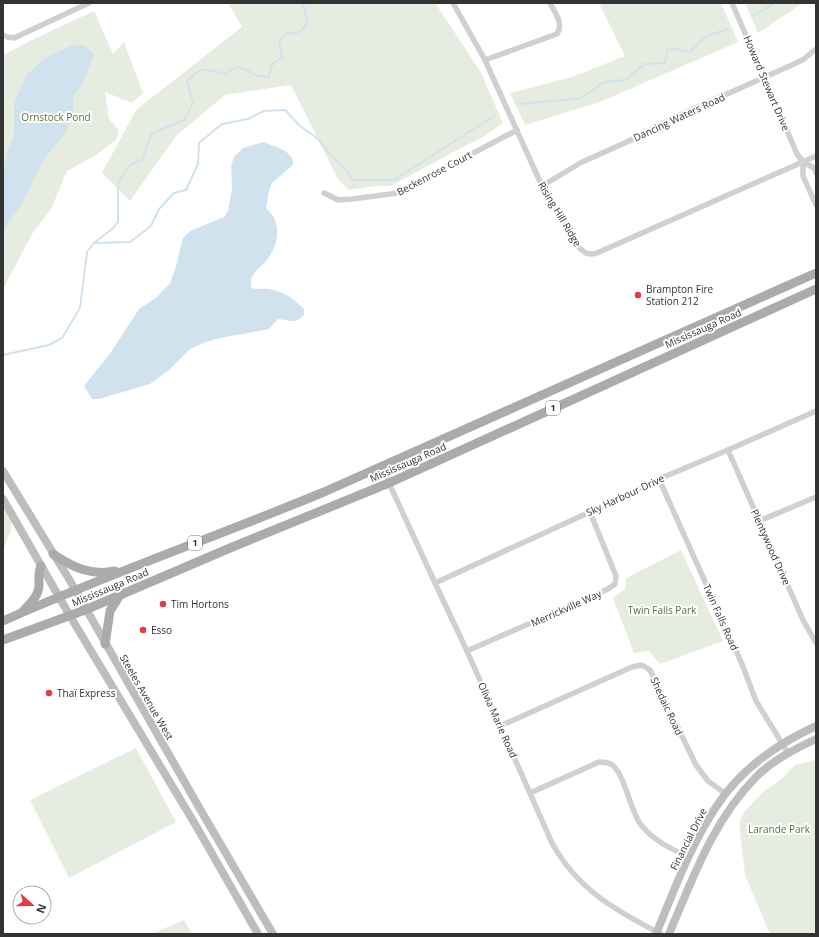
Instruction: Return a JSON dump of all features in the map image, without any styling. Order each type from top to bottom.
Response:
[{"type":"main road","name":"Mississauga Road","points":[[3,621],[132,567],[259,519],[383,466],[816,273]]},
{"type":"main road","name":"Mississauga Road","points":[[3,640],[85,610],[389,483],[816,289]]},
{"type":"main road","name":"Steeles Avenue West","points":[[3,471],[75,590],[85,610],[273,934]]},
{"type":"main road","points":[[3,499],[70,616],[195,824],[258,934]]},
{"type":"main road","points":[[54,554],[68,564],[88,571],[108,572],[132,567]]},
{"type":"main road","points":[[22,612],[33,600],[38,589],[38,573],[41,566]]},
{"type":"main road","points":[[105,644],[110,611],[121,594]]},
{"type":"main road","name":"Financial Drive","points":[[658,933],[689,857],[712,813],[726,794],[748,771],[783,744],[816,726]]},
{"type":"main road","name":"Financial Drive","points":[[669,934],[699,862],[715,830],[734,801],[758,775],[788,753],[816,740]]},
{"type":"street","points":[[3,35],[7,38],[14,38],[90,3]]},
{"type":"street","name":"Rising Hill Ridge","points":[[452,3],[485,60],[542,186],[578,246],[585,254],[592,255],[803,162]]},
{"type":"street","points":[[485,60],[557,34],[560,29],[560,24],[550,3]]},
{"type":"street","name":"Howard Stewart Drive","points":[[732,3],[797,154],[803,162],[814,168],[816,173]]},
{"type":"street","name":"Dancing Waters Road","points":[[542,186],[582,162],[627,142],[673,118],[800,61],[816,49]]},
{"type":"street","name":"Beckenrose Court","points":[[324,193],[338,200],[366,198],[398,193],[517,130]]},
{"type":"street","points":[[803,162],[816,156]]},
{"type":"street","name":"Howard Stewart Drive","points":[[803,162],[803,176],[816,205]]},
{"type":"street","name":"Sky Harbour Drive","points":[[435,583],[659,479],[816,411]]},
{"type":"street","name":"Plentywood Drive","points":[[728,450],[806,626],[816,643]]},
{"type":"street","name":"Olivia Marie Road","points":[[383,466],[389,483],[468,651],[552,843],[562,860],[579,881],[601,899],[658,933]]},
{"type":"street","name":"Twin Falls Road","points":[[659,479],[742,664],[756,701],[788,753]]},
{"type":"street","points":[[760,521],[816,497]]},
{"type":"street","name":"Merrickville Way","points":[[468,651],[608,589],[615,584],[616,576],[590,512]]},
{"type":"street","name":"Shedaic Road","points":[[500,726],[632,667],[642,665],[650,670],[696,765],[708,781],[726,794]]},
{"type":"street","points":[[530,792],[599,762],[606,762],[616,768],[640,823],[650,835],[668,848],[689,857]]},
{"type":"green space","points":[[228,3],[435,3],[481,73],[503,123],[483,137],[391,186],[376,186],[349,190],[338,179],[291,85],[225,95],[177,135],[130,201],[102,173],[136,110],[242,27]]},
{"type":"green space","points":[[599,3],[721,3],[738,42],[600,102],[525,125],[510,93],[572,77],[625,56]]},
{"type":"green space","points":[[745,3],[803,3],[758,33]]},
{"type":"green space","name":"Ornstock Pond","points":[[94,11],[113,54],[124,42],[143,93],[132,103],[105,92],[109,119],[119,130],[116,140],[96,155],[67,171],[51,209],[32,234],[3,289],[3,55]]},
{"type":"green space","points":[[3,509],[12,517],[11,530],[3,551]]},
{"type":"green space","name":"Twin Falls Park","points":[[681,550],[723,641],[660,664],[649,651],[634,653],[613,598],[625,589],[626,578]]},
{"type":"green space","points":[[136,748],[176,822],[69,878],[30,800]]},
{"type":"green space","name":"Larande Park","points":[[816,760],[816,934],[770,934],[745,875],[740,819],[745,811],[765,790],[778,782],[795,765]]},
{"type":"green space","points":[[184,920],[192,934],[151,934]]},
{"type":"water","points":[[73,45],[84,45],[94,55],[81,87],[73,96],[73,114],[66,132],[44,159],[21,205],[3,231],[4,168],[8,150],[14,134],[14,104],[26,76],[45,58]]},
{"type":"water","points":[[264,142],[288,153],[293,160],[293,165],[272,183],[269,191],[266,208],[276,223],[277,235],[275,246],[270,256],[253,275],[251,279],[251,287],[255,289],[276,290],[288,296],[304,309],[304,315],[295,321],[278,319],[269,329],[206,342],[190,349],[169,370],[150,384],[99,399],[92,399],[84,386],[111,352],[139,309],[157,297],[170,283],[183,238],[190,231],[224,217],[228,211],[232,189],[231,166],[234,157],[243,148]]},
{"type":"waterway","points":[[3,355],[49,345],[62,338],[80,308],[87,252],[94,243],[112,229],[118,222],[118,186],[120,179],[130,165],[142,160],[151,134],[184,120],[193,103],[187,81],[200,70],[209,70],[225,74],[236,67],[242,68],[258,76],[269,77],[272,65],[279,59],[283,59],[279,41],[285,34],[299,32],[304,28],[307,22],[303,3]]},
{"type":"waterway","points":[[754,15],[775,3]]},
{"type":"waterway","points":[[522,104],[581,98],[604,82],[626,80],[644,64],[665,63],[668,48],[690,52],[706,36],[728,29]]},
{"type":"waterway","points":[[95,243],[130,242],[151,226],[159,209],[174,193],[186,190],[198,164],[199,143],[222,124],[248,119],[264,111],[285,110],[299,125],[318,139],[327,151],[347,171],[353,180],[394,180],[494,116]]},
{"type":"place","name":"Brampton Fire Station 212","points":[[638,295]]},
{"type":"place","name":"Tim Hortons","points":[[163,604]]},
{"type":"place","name":"Esso","points":[[143,630]]},
{"type":"place","name":"Thaï Express","points":[[49,693]]}]
